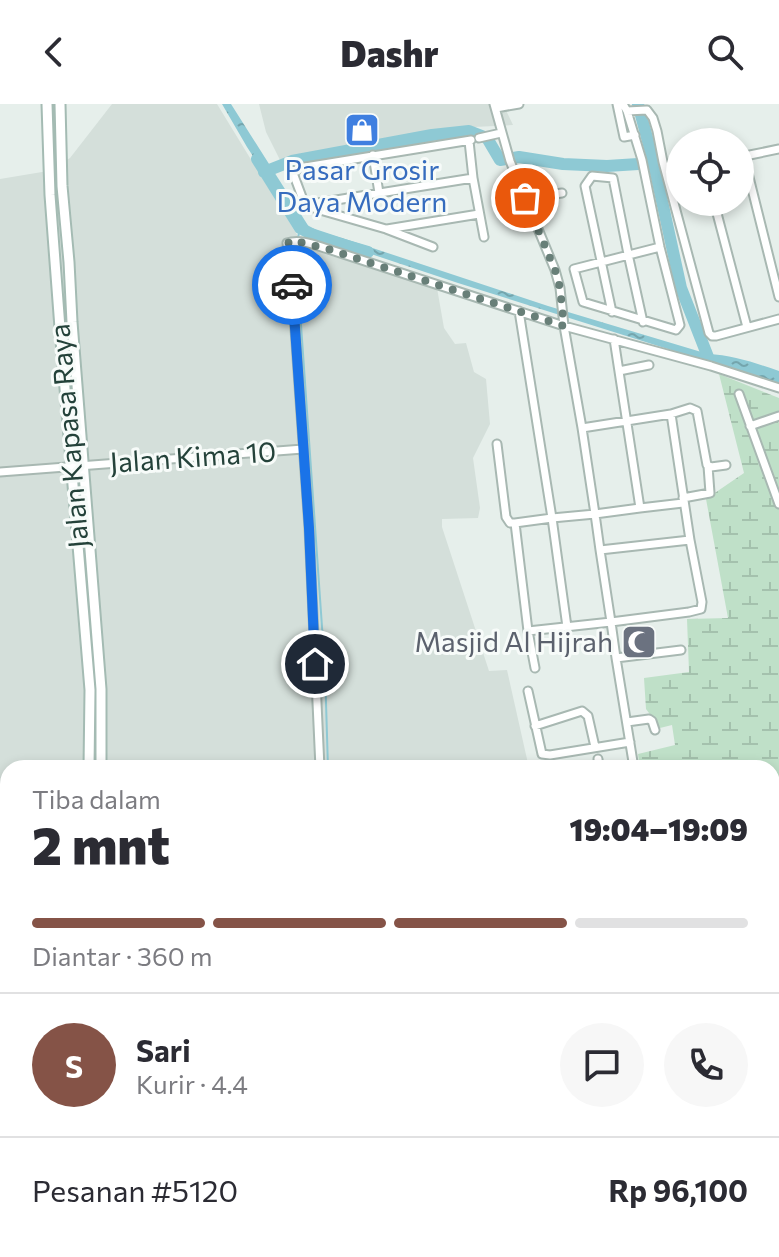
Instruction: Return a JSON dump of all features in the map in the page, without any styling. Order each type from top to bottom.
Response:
[{"type":"main road","name":"Jalan Kapasa Raya","points":[[47,104],[50,195],[90,690],[89,760]]},
{"type":"main road","points":[[60,104],[63,193],[101,689],[101,760]]},
{"type":"main road","points":[[50,195],[63,193]]},
{"type":"street","points":[[519,104],[495,106],[509,158],[560,288],[633,760]]},
{"type":"street","points":[[617,104],[624,137],[635,135]]},
{"type":"street","points":[[660,247],[574,269],[583,302],[676,330],[680,325],[628,109],[647,110],[653,118],[666,168]]},
{"type":"street","points":[[305,205],[294,179],[296,169],[501,133]]},
{"type":"street","points":[[473,140],[473,178],[484,237]]},
{"type":"street","points":[[754,156],[778,151]]},
{"type":"street","points":[[373,155],[379,193]]},
{"type":"street","points":[[612,312],[585,186],[592,176],[613,178],[643,322]]},
{"type":"street","points":[[305,205],[473,178]]},
{"type":"street","points":[[525,198],[562,193]]},
{"type":"street","points":[[754,198],[779,297]]},
{"type":"street","points":[[305,205],[386,229],[433,247]]},
{"type":"street","points":[[386,229],[479,214]]},
{"type":"street","points":[[678,216],[709,333],[716,336],[779,319]]},
{"type":"street","points":[[718,216],[747,327]]},
{"type":"street","name":"Jalan Kima 10","points":[[320,760],[309,528],[287,244],[295,241],[519,311]]},
{"type":"street","points":[[769,259],[779,257]]},
{"type":"street","points":[[567,627],[519,311],[779,388]]},
{"type":"street","points":[[614,339],[640,508]]},
{"type":"street","points":[[619,371],[649,365]]},
{"type":"street","points":[[739,394],[779,504]]},
{"type":"street","points":[[497,444],[506,517],[510,523],[640,508],[710,493],[697,411],[690,408],[671,414],[582,428]]},
{"type":"street","points":[[528,631],[701,609],[671,414]]},
{"type":"street","points":[[750,426],[779,416]]},
{"type":"street","name":"Jalan Kima 10","points":[[0,472],[303,449]]},
{"type":"street","points":[[708,466],[726,465]]},
{"type":"street","points":[[515,523],[535,668]]},
{"type":"street","points":[[600,550],[690,540]]},
{"type":"street","points":[[616,658],[681,650]]},
{"type":"street","points":[[528,691],[541,751],[546,755],[630,742]]},
{"type":"street","points":[[535,726],[582,711],[588,716],[595,747]]},
{"type":"street","points":[[627,722],[649,719],[655,730]]},
{"type":"shaded area","points":[[112,104],[217,104],[304,246],[437,288],[444,328],[455,344],[466,343],[474,372],[486,379],[490,424],[473,458],[480,508],[478,518],[442,519],[442,527],[489,671],[507,670],[527,760],[0,760],[0,179],[48,171],[70,158]]},
{"type":"shaded area","name":"Pasar Grosir Daya Modern","points":[[259,104],[503,104],[513,125],[474,127],[280,160],[266,132]]},
{"type":"green space","points":[[719,374],[779,398],[779,760],[639,760],[638,754],[675,745],[672,725],[660,728],[646,709],[644,678],[689,672],[687,619],[728,618],[706,499],[744,473]]},
{"type":"water","points":[[222,104],[231,104],[309,227],[548,306],[708,354],[779,371],[779,384],[302,231]]},
{"type":"waterway","points":[[638,104],[681,288],[708,357]]},
{"type":"waterway","points":[[264,172],[292,161],[469,131],[487,138],[500,160],[519,157],[563,164],[607,166],[654,163]]},
{"type":"waterway","points":[[257,159],[300,228],[317,237],[368,252]]},
{"type":"waterway","points":[[298,238],[300,228]]},
{"type":"waterway","points":[[297,245],[325,670],[328,760]]},
{"type":"way so far","points":[[292,285],[287,243],[292,240],[564,326],[555,270],[525,198]]},
{"type":"place","name":"Pasar Grosir Daya Modern","points":[[362,130]]},
{"type":"place","name":"Masjid Al Hijrah","points":[[639,642]]},
{"type":"route","points":[[292,285],[315,664]]}]
